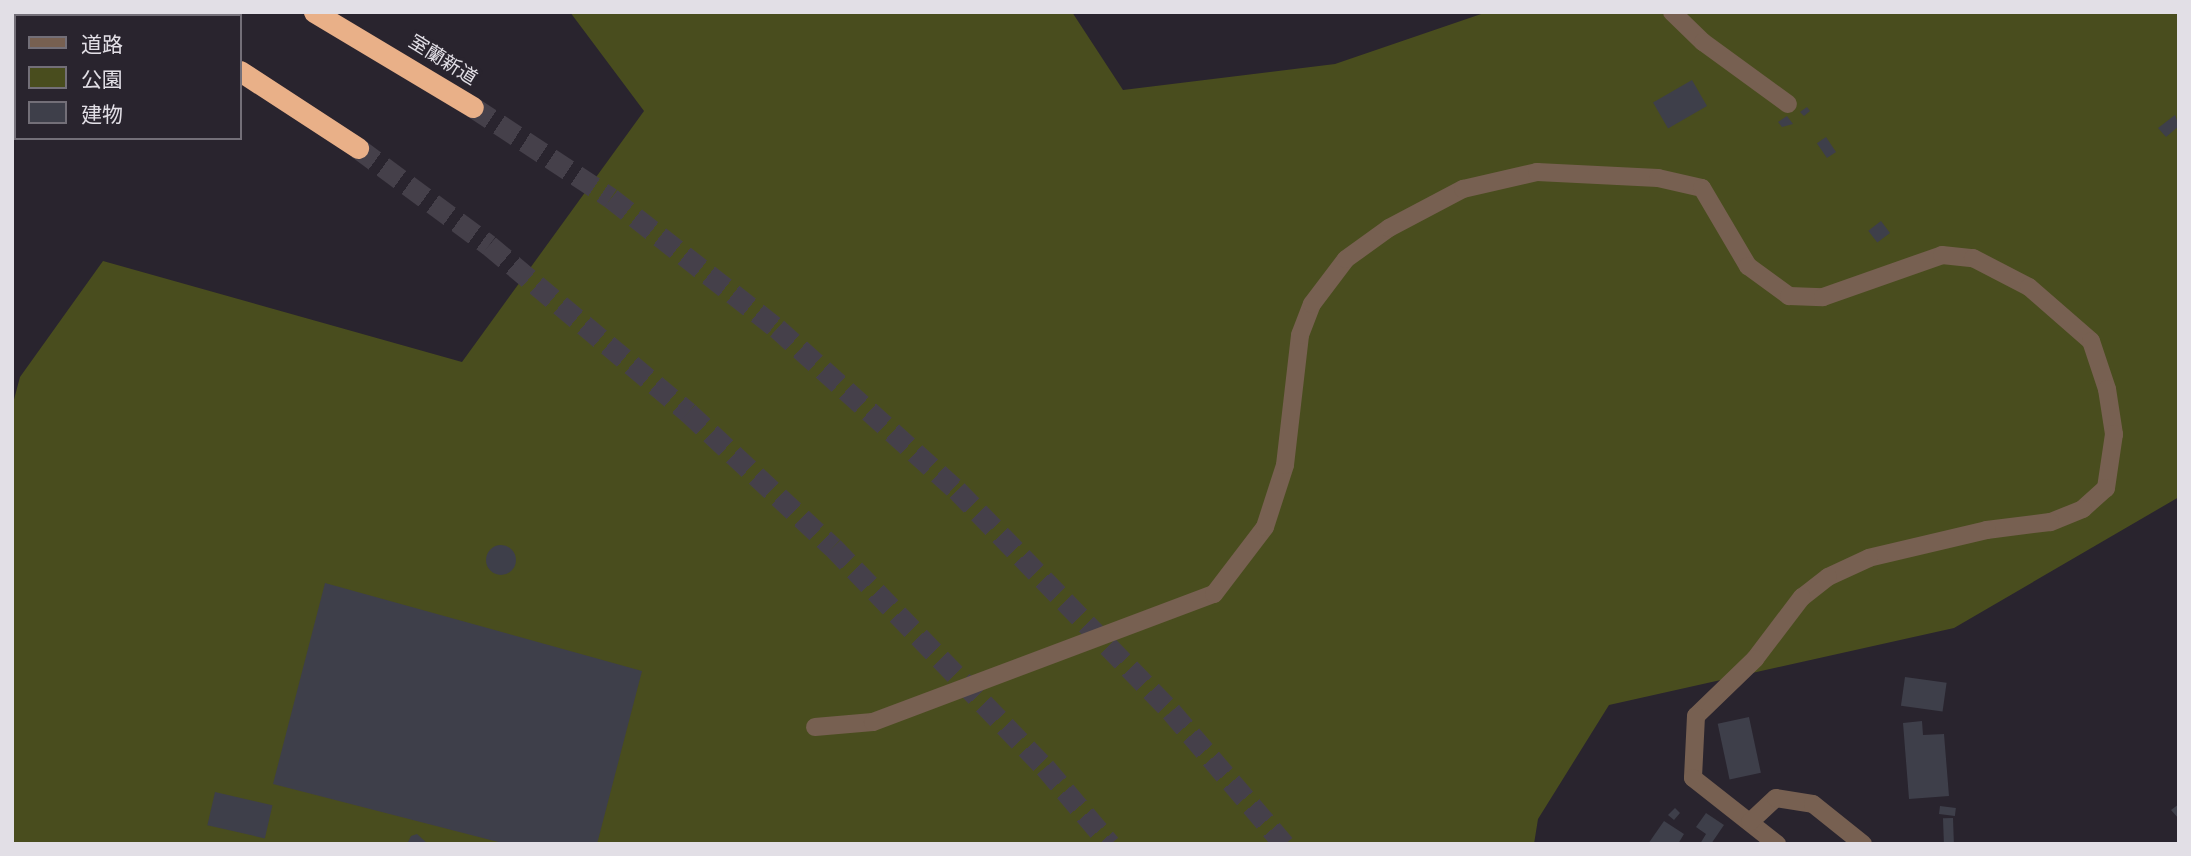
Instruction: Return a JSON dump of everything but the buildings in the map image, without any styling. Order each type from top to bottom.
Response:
[{"type":"highway","name":"室蘭新道","points":[[314,12],[473,107]]},
{"type":"highway","points":[[242,72],[358,148]]},
{"type":"street","points":[[1672,12],[1703,42],[1788,104]]},
{"type":"street","points":[[815,727],[873,722],[1214,594],[1265,527],[1285,465],[1300,335],[1312,304],[1346,259],[1389,228],[1463,189],[1537,172],[1658,178],[1702,187],[1748,266],[1789,296],[1823,297],[1942,255],[1973,258],[2029,288],[2091,341],[2107,389],[2114,434],[2106,488],[2083,509],[2050,522],[1987,530],[1869,558],[1828,577],[1801,597],[1755,659],[1696,716],[1693,778],[1777,844]]},
{"type":"street","points":[[1750,822],[1776,798],[1814,804],[1863,844]]},
{"type":"green space","points":[[570,12],[1072,12],[1123,90],[1335,64],[1487,12],[2179,12],[2179,497],[1954,628],[1609,705],[1538,819],[1534,844],[12,844],[12,407],[20,377],[103,261],[462,362],[644,111]]},
{"type":"tunnel","points":[[473,107],[611,198],[777,328],[957,490],[1171,711],[1284,844]]},
{"type":"tunnel","points":[[358,148],[489,245],[688,412],[833,547],[1045,767],[1110,844]]}]
